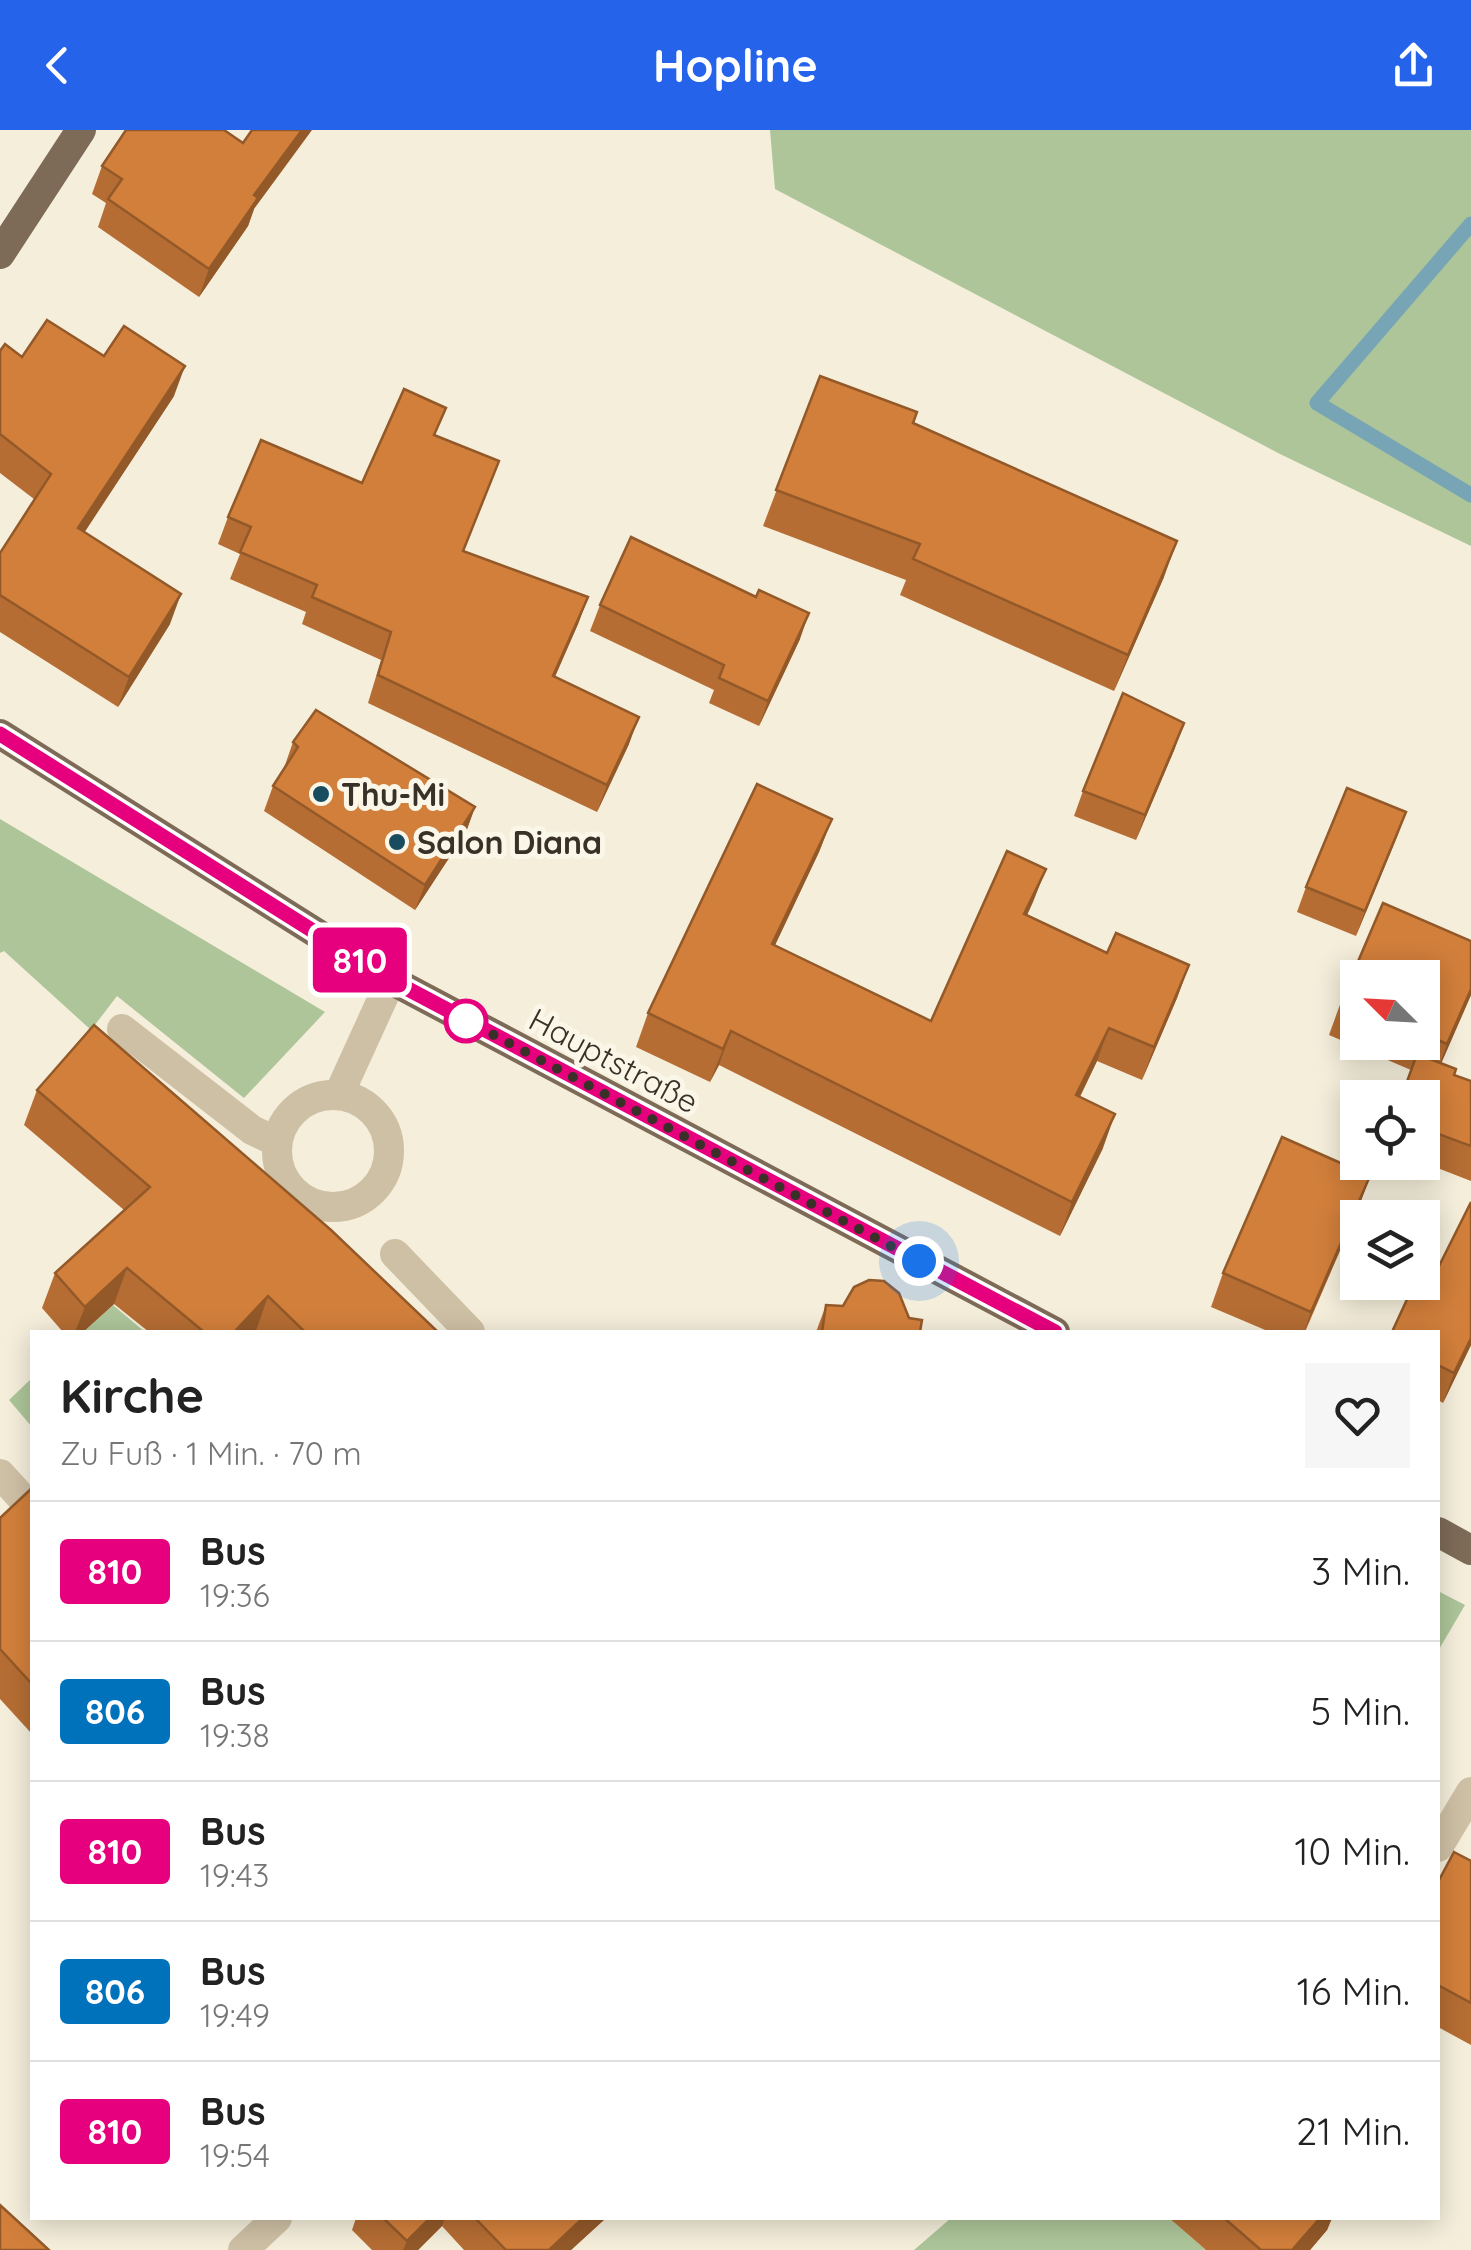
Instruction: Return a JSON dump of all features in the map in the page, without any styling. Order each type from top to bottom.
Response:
[{"type":"main road","points":[[0,254],[80,130]]},
{"type":"main road","name":"Hauptstraße","points":[[0,734],[391,980],[1051,1330]]},
{"type":"main road","points":[[1440,1533],[1471,1550]]},
{"type":"street","points":[[339,1094],[391,980]]},
{"type":"street","points":[[122,1029],[252,1130],[277,1142]]},
{"type":"street","points":[[339,1094],[371,1109],[388,1139],[385,1174],[361,1200],[326,1207],[294,1192],[277,1160],[277,1142],[292,1112],[322,1095],[339,1094]]},
{"type":"street","points":[[395,1254],[468,1330]]},
{"type":"street","points":[[0,1474],[22,1498]]},
{"type":"street","points":[[1440,1844],[1471,1792]]},
{"type":"street","points":[[242,2250],[275,2220]]},
{"type":"green space","points":[[770,130],[1471,130],[1471,546],[1280,454],[775,189]]},
{"type":"green space","points":[[0,819],[325,1012],[244,1098],[117,996],[91,1030],[4,951],[0,953]]},
{"type":"green space","points":[[113,1305],[143,1330],[85,1330]]},
{"type":"green space","points":[[30,1380],[30,1425],[9,1400]]},
{"type":"green space","points":[[1440,1592],[1465,1605],[1440,1648]]},
{"type":"green space","points":[[949,2220],[1171,2220],[1206,2250],[914,2250]]},
{"type":"building","points":[[126,130],[224,130],[243,143],[252,130],[302,130],[254,195],[258,198],[209,269],[108,199],[122,179],[102,166]]},
{"type":"building","points":[[47,320],[104,356],[124,326],[185,366],[78,528],[181,594],[129,677],[0,595],[0,553],[51,474],[0,434],[0,351],[5,344],[22,357]]},
{"type":"building","points":[[820,376],[917,412],[913,423],[1177,541],[1128,655],[913,559],[920,544],[776,490]]},
{"type":"building","points":[[404,389],[446,408],[434,435],[499,461],[463,551],[588,597],[553,676],[639,717],[607,785],[378,675],[391,632],[312,597],[317,585],[240,552],[251,527],[228,517],[261,440],[362,483]]},
{"type":"building","points":[[631,537],[756,597],[759,590],[809,613],[768,701],[719,678],[724,665],[600,605]]},
{"type":"building","points":[[1123,693],[1184,723],[1145,815],[1083,791]]},
{"type":"building","points":[[316,710],[475,807],[425,885],[273,786],[298,747],[293,742]]},
{"type":"building","points":[[757,784],[832,819],[772,944],[931,1021],[1007,851],[1046,869],[1024,914],[1107,953],[1116,933],[1189,965],[1154,1047],[1109,1028],[1076,1095],[1115,1114],[1072,1202],[731,1031],[723,1049],[648,1013]]},
{"type":"building","points":[[1347,788],[1406,812],[1365,911],[1306,887]]},
{"type":"building","points":[[1383,903],[1471,941],[1471,989],[1447,1044],[1440,1041],[1440,960],[1359,960]]},
{"type":"building","points":[[94,1025],[331,1230],[436,1330],[303,1330],[268,1296],[236,1330],[202,1330],[127,1268],[85,1307],[55,1273],[150,1187],[37,1090]]},
{"type":"building","points":[[1415,1060],[1433,1060],[1456,1069],[1454,1075],[1471,1081],[1471,1146],[1440,1135],[1440,1080],[1408,1080]]},
{"type":"building","points":[[1282,1137],[1340,1163],[1340,1180],[1368,1180],[1360,1200],[1340,1200],[1340,1245],[1311,1312],[1223,1273]]},
{"type":"building","points":[[1471,1202],[1471,1338],[1454,1373],[1440,1366],[1440,1330],[1393,1330],[1407,1300],[1440,1300],[1440,1264]]},
{"type":"building","points":[[869,1280],[884,1281],[899,1293],[909,1318],[922,1320],[920,1330],[822,1330],[826,1305],[843,1306],[854,1287]]},
{"type":"building","points":[[30,1490],[30,1682],[0,1649],[0,1518]]},
{"type":"building","points":[[1454,1852],[1471,1861],[1471,2003],[1440,1986],[1440,1878]]},
{"type":"building","points":[[0,2205],[49,2250],[0,2250]]},
{"type":"building","points":[[385,2220],[428,2220],[407,2241]]},
{"type":"building","points":[[477,2220],[581,2220],[549,2250],[506,2250]]},
{"type":"building","points":[[1226,2220],[1318,2220],[1292,2250],[1261,2250]]},
{"type":"waterway","points":[[1471,224],[1317,403],[1471,495]]},
{"type":"bus line","name":"810","points":[[0,734],[391,980],[1051,1330]]},
{"type":"place","name":"Thu-Mi","points":[[321,794]]},
{"type":"place","name":"Salon Diana","points":[[397,842]]},
{"type":"route","points":[[466,1021],[456,1015],[919,1261]]}]
